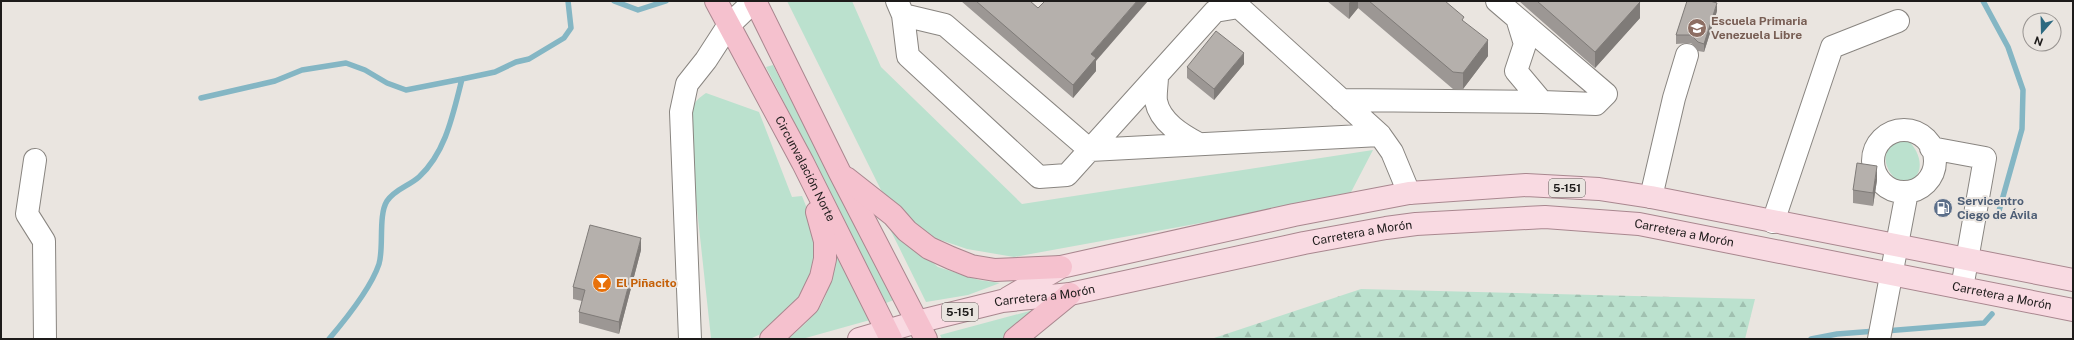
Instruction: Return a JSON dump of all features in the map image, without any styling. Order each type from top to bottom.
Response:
[{"type":"highway","name":"Circunvalación Norte","points":[[716,1],[728,26],[803,163],[889,335]]},
{"type":"highway","points":[[754,1],[840,173],[922,330]]},
{"type":"highway","points":[[771,339],[808,304],[821,277],[825,241],[803,163]]},
{"type":"highway","points":[[840,173],[893,215],[906,231],[929,248],[950,258],[971,266],[995,270],[1061,267]]},
{"type":"highway","points":[[1015,339],[1070,294]]},
{"type":"main road","name":"Carretera a Morón","points":[[1002,302],[1061,267],[1294,215],[1410,193],[1526,185],[1599,190],[1651,197],[2073,280]]},
{"type":"main road","points":[[1410,193],[1416,224]]},
{"type":"main road","name":"Carretera a Morón","points":[[1002,302],[1070,294],[1304,243],[1416,224],[1545,217],[1640,224],[2073,310]]},
{"type":"main road","name":"5-151","points":[[858,339],[922,330],[1002,302]]},
{"type":"lane","points":[[690,339],[681,112],[687,84],[706,60],[728,26],[754,1]]},
{"type":"lane","points":[[1341,100],[1596,104],[1606,94],[1497,1]]},
{"type":"lane","points":[[1380,135],[1090,150],[944,24],[900,8],[908,56],[1038,177],[1067,175],[1090,150],[1216,11],[1239,7],[1380,135],[1392,152],[1410,193]]},
{"type":"lane","points":[[1516,18],[1525,44],[1516,71],[1542,102]]},
{"type":"lane","points":[[1773,222],[1832,48],[1898,21]]},
{"type":"lane","points":[[1651,197],[1674,98],[1687,55]]},
{"type":"lane","points":[[1157,76],[1156,101],[1162,116],[1179,132],[1199,144]]},
{"type":"lane","points":[[1907,130],[1917,133],[1926,139],[1934,157],[1934,167],[1931,176],[1920,186],[1907,192],[1896,191],[1887,187],[1874,171],[1873,161],[1875,150],[1887,135],[1897,131],[1907,130]]},
{"type":"lane","points":[[1931,148],[1985,158],[1962,288]]},
{"type":"lane","points":[[35,160],[27,214],[44,241],[45,339]]},
{"type":"lane","points":[[1879,339],[1907,192]]},
{"type":"green space","points":[[787,1],[852,1],[881,67],[1022,204],[1373,150],[1349,196],[1014,257],[967,249],[926,235],[881,190]]},
{"type":"green space","points":[[773,65],[894,300],[886,303],[766,67]]},
{"type":"green space","points":[[706,93],[759,112],[792,197],[802,196],[808,211],[813,238],[813,267],[804,299],[767,331],[750,339],[711,338],[688,126],[692,107],[701,96]]},
{"type":"green space","points":[[1897,140],[1908,140],[1919,158],[1920,165],[1916,177],[1903,185],[1892,175],[1886,163],[1887,151]]},
{"type":"green space","points":[[888,225],[938,267],[979,280],[1000,283],[968,295],[926,302]]},
{"type":"green space","points":[[839,248],[870,320],[802,339],[788,339],[806,323],[821,305],[830,284]]},
{"type":"green space","points":[[1361,289],[1755,299],[1745,339],[1211,339]]},
{"type":"green space","points":[[1037,309],[1005,339],[942,339],[940,335]]},
{"type":"building","points":[[976,1],[1030,1],[1038,8],[1045,1],[1137,1],[1091,54],[1096,58],[1073,85]]},
{"type":"building","points":[[1369,1],[1445,1],[1464,17],[1462,20],[1488,40],[1463,73],[1453,72]]},
{"type":"building","points":[[1537,1],[1639,1],[1640,2],[1595,52]]},
{"type":"building","name":"Escuela Primaria Venezuela Libre","points":[[1687,1],[1710,1],[1717,3],[1704,44],[1698,42],[1691,35],[1676,35]]},
{"type":"building","points":[[1216,31],[1244,53],[1214,89],[1187,67]]},
{"type":"building","points":[[1857,163],[1877,166],[1873,193],[1853,190]]},
{"type":"building","points":[[590,225],[641,238],[619,322],[579,312],[585,290],[573,287]]},
{"type":"waterway","points":[[329,339],[357,303],[370,283],[379,264],[383,214],[387,201],[394,193],[419,177],[436,156],[452,119],[462,79],[495,72],[516,62],[529,59],[564,38],[571,28],[568,1]]},
{"type":"waterway","points":[[614,1],[638,10],[666,1]]},
{"type":"waterway","points":[[1983,1],[2008,47],[2023,90],[2022,129],[1997,218]]},
{"type":"waterway","points":[[201,98],[275,81],[302,70],[346,63],[365,70],[387,83],[406,90],[462,79]]},
{"type":"waterway","points":[[1885,331],[1984,323],[1992,314]]},
{"type":"waterway","points":[[1811,339],[1837,334],[1876,331]]},
{"type":"place","name":"Escuela Primaria Venezuela Libre","points":[[1697,28]]},
{"type":"place","name":"Servicentro Ciego de Ávila","points":[[1943,208]]},
{"type":"place","name":"El Piñacito","points":[[602,283]]}]
